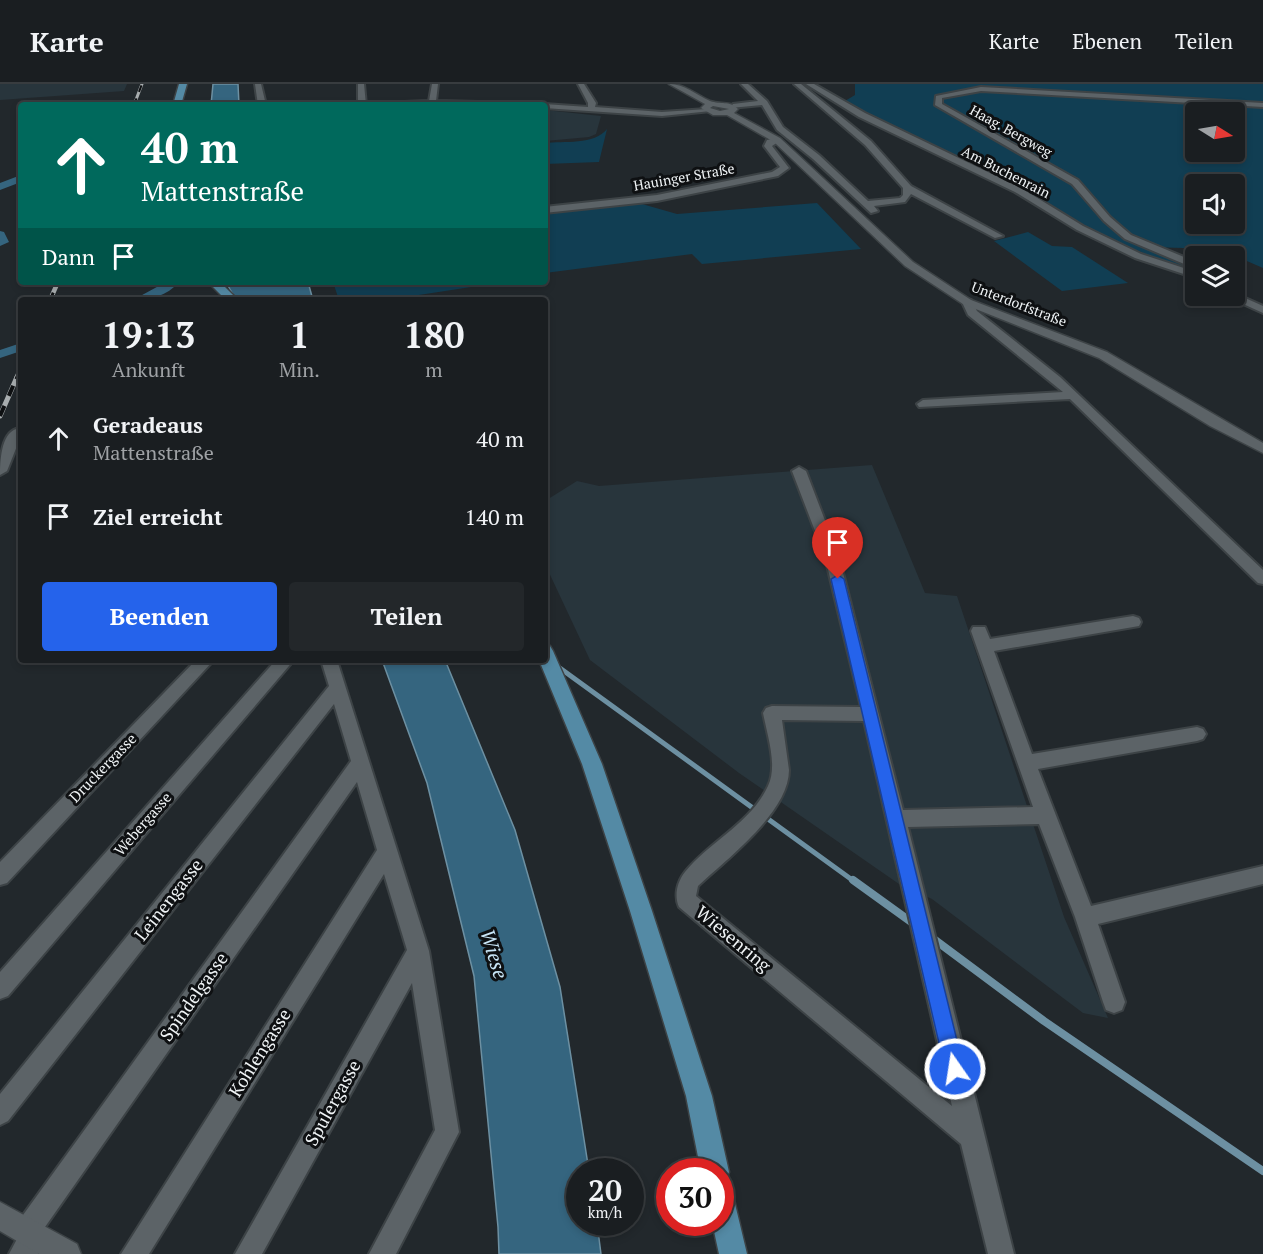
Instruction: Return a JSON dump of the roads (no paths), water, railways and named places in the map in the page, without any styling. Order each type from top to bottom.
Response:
[{"type":"main road","points":[[178,102],[183,84]]},
{"type":"main road","points":[[217,285],[229,297]]},
{"type":"main road","points":[[548,660],[592,764],[699,1096],[712,1158]]},
{"type":"main road","points":[[729,1236],[733,1254]]},
{"type":"street","points":[[258,84],[261,102]]},
{"type":"street","points":[[361,84],[362,102]]},
{"type":"street","points":[[432,102],[435,84]]},
{"type":"street","points":[[581,84],[592,103],[591,109]]},
{"type":"street","points":[[673,84],[709,107]]},
{"type":"street","points":[[744,84],[764,103],[780,128],[816,157],[874,211]]},
{"type":"street","points":[[797,84],[808,96],[869,144],[907,188],[933,203],[976,222],[998,236]]},
{"type":"street","name":"Am Buchenrain","points":[[809,84],[862,115],[1018,190],[1080,228],[1138,256],[1185,271]]},
{"type":"street","name":"Haag. Bergweg","points":[[1185,261],[1128,237],[1107,219],[1075,182],[939,105],[938,97],[981,89],[1263,105]]},
{"type":"street","points":[[548,106],[662,114],[709,107],[731,109],[764,103]]},
{"type":"street","name":"Unterdorfstraße","points":[[731,109],[777,140],[909,264],[967,302],[1103,355],[1263,449]]},
{"type":"street","name":"Hauinger Straße","points":[[548,210],[657,198],[783,172],[785,168],[768,146],[770,142],[777,140]]},
{"type":"street","points":[[866,204],[902,200],[907,196],[907,188]]},
{"type":"street","points":[[1245,301],[1263,310]]},
{"type":"street","points":[[967,302],[972,313],[1049,373],[1263,579]]},
{"type":"street","points":[[922,404],[1072,395]]},
{"type":"street","points":[[0,471],[16,433]]},
{"type":"street","points":[[799,471],[832,557],[1001,1254]]},
{"type":"street","points":[[1114,1002],[982,638],[1133,622]]},
{"type":"street","name":"Druckergasse","points":[[0,876],[203,663]]},
{"type":"street","name":"Webergasse","points":[[0,988],[283,663]]},
{"type":"street","points":[[330,663],[417,951],[447,1132],[382,1254]]},
{"type":"street","name":"Leinengasse","points":[[0,1113],[338,688]]},
{"type":"street","name":"Wiesenring","points":[[871,714],[772,713],[780,780],[766,806],[692,880],[686,892],[686,900],[971,1137]]},
{"type":"street","points":[[1027,763],[1197,734]]},
{"type":"street","name":"Spindelgasse","points":[[28,1240],[360,763]]},
{"type":"street","points":[[896,819],[1045,815]]},
{"type":"street","name":"Kohlengasse","points":[[134,1254],[387,852]]},
{"type":"street","points":[[1085,917],[1263,875]]},
{"type":"street","name":"Spulergasse","points":[[248,1254],[417,951]]},
{"type":"street","points":[[0,1216],[28,1240],[67,1254]]},
{"type":"water","points":[[213,84],[238,84],[239,102],[211,102]]},
{"type":"water","points":[[228,285],[309,285],[312,297],[234,297]]},
{"type":"water","name":"Wiese","points":[[383,663],[446,663],[515,830],[560,987],[587,1158],[566,1158],[566,1236],[599,1236],[601,1254],[499,1254],[474,976],[427,783]]},
{"type":"waterway","points":[[0,187],[18,179]]},
{"type":"waterway","points":[[0,234],[3,242],[0,243]]},
{"type":"waterway","points":[[146,297],[170,285]]},
{"type":"waterway","points":[[0,354],[18,348]]},
{"type":"waterway","points":[[557,666],[855,882]]},
{"type":"waterway","points":[[853,880],[914,924]]},
{"type":"waterway","points":[[931,937],[1044,1021],[1263,1171]]},
{"type":"railway","points":[[135,102],[142,84]]},
{"type":"railway","points":[[51,297],[57,285]]},
{"type":"railway","points":[[16,379],[18,374]]},
{"type":"railway","points":[[0,416],[17,377]]}]
